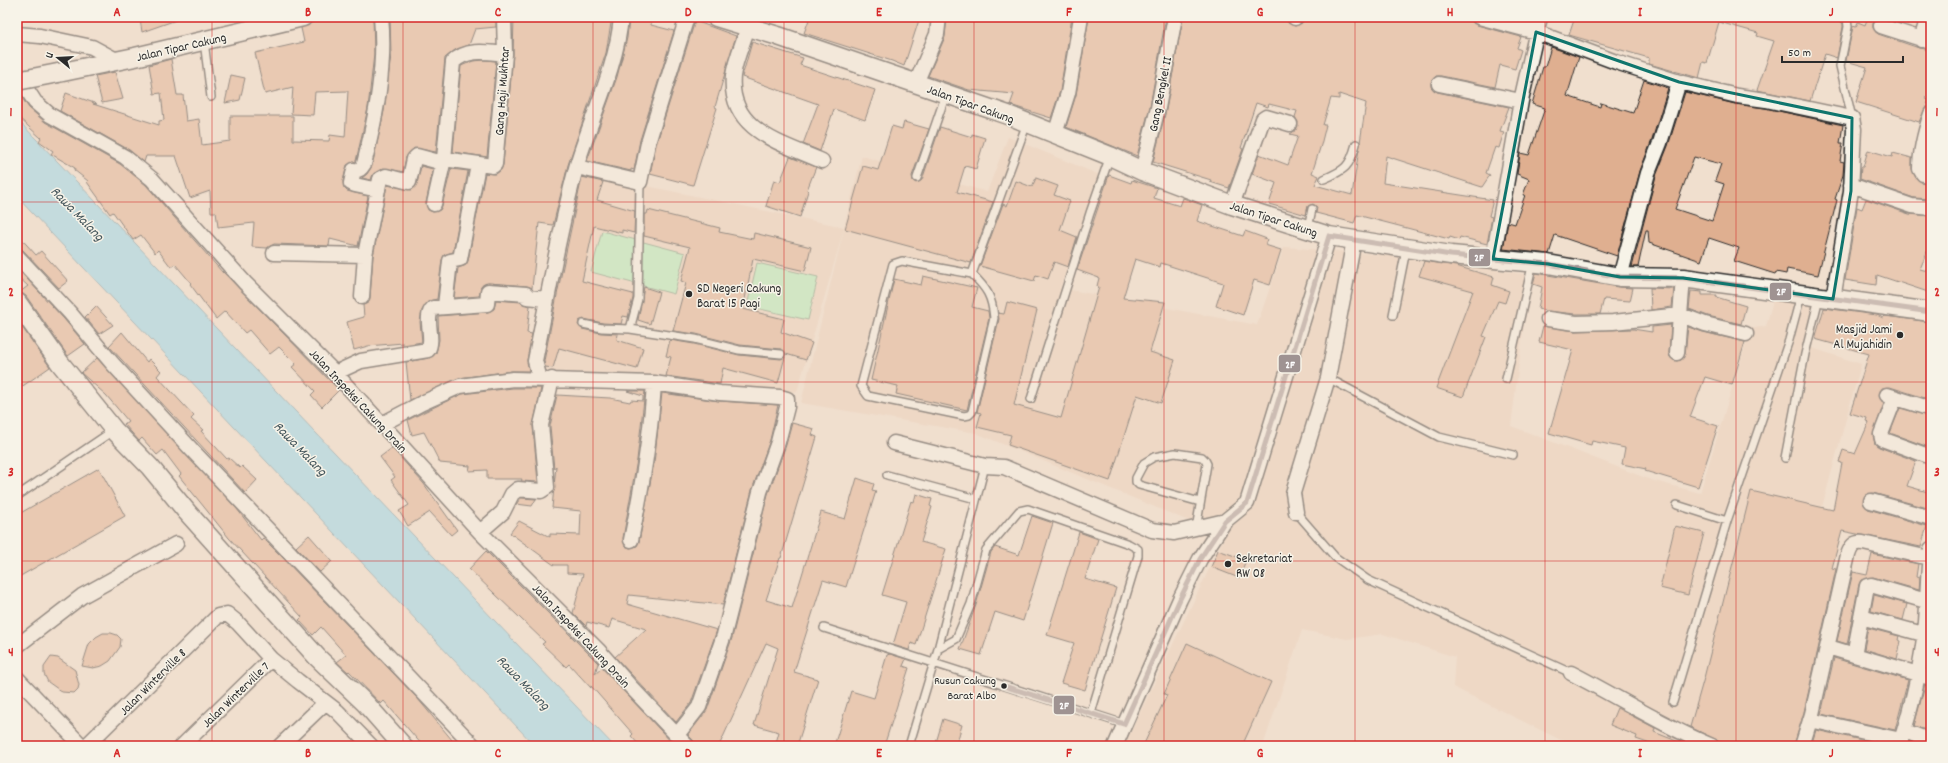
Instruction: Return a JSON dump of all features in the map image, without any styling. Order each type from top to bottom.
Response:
[{"type":"street","points":[[378,190],[355,186],[351,183],[354,170],[362,168],[364,164],[378,99],[382,66],[381,17]]},
{"type":"street","name":"Gang Haji Mukhtar","points":[[478,165],[493,166],[495,164],[505,54],[504,17]]},
{"type":"street","points":[[480,532],[503,512],[512,494],[518,489],[541,491],[547,487],[541,424],[546,379],[535,361],[558,242],[576,167],[614,53],[620,29],[621,17]]},
{"type":"street","points":[[576,167],[640,182],[648,143],[687,17]]},
{"type":"street","points":[[916,83],[937,34],[939,17]]},
{"type":"street","points":[[1055,134],[1068,93],[1081,17]]},
{"type":"street","name":"Gang Bengkel II","points":[[1142,171],[1158,108],[1175,17]]},
{"type":"street","points":[[1478,17],[1536,32],[1616,62],[1679,82],[1737,96],[1766,100],[1852,118],[1854,129],[1851,185],[1826,299]]},
{"type":"street","points":[[1493,259],[1521,101],[1540,17]]},
{"type":"street","points":[[1881,26],[1926,41],[1928,17]]},
{"type":"street","name":"Jalan Tipar Cakung","points":[[17,81],[204,40],[294,18]]},
{"type":"street","name":"Jalan Tipar Cakung","points":[[720,18],[946,93],[1055,134],[1110,156],[1142,171],[1232,205],[1329,236],[1406,250],[1533,262],[1620,277],[1683,278],[1826,299],[1931,312]]},
{"type":"street","points":[[748,27],[733,74],[732,89],[735,102],[741,114],[751,126],[763,134],[822,161]]},
{"type":"street","points":[[17,34],[40,36],[92,47],[116,60]]},
{"type":"street","points":[[434,204],[443,161],[453,62],[457,58],[482,51],[505,54]]},
{"type":"street","name":"Jalan Inspeksi Cakung Drain","points":[[17,74],[35,102],[50,115],[125,157],[152,179],[245,283],[335,373],[480,532],[598,650],[629,686],[687,746]]},
{"type":"street","points":[[1620,277],[1648,172],[1660,143],[1679,82]]},
{"type":"street","points":[[1439,84],[1521,101]]},
{"type":"street","points":[[1931,114],[1920,169],[1923,174],[1931,176]]},
{"type":"street","points":[[1232,205],[1263,118],[1266,117],[1290,124]]},
{"type":"street","points":[[362,297],[365,255],[380,179],[386,176],[409,182],[415,157],[478,165],[460,259],[450,261],[445,306]]},
{"type":"street","points":[[1851,185],[1912,206],[1931,208]]},
{"type":"street","points":[[1115,746],[1180,599],[1200,559],[1225,521],[1247,503],[1329,236]]},
{"type":"street","points":[[1296,512],[1293,493],[1328,378],[1354,240]]},
{"type":"street","points":[[274,253],[365,255]]},
{"type":"street","points":[[17,256],[192,450],[474,746]]},
{"type":"street","points":[[1677,353],[1683,278]]},
{"type":"street","points":[[335,373],[361,361],[428,350],[431,332],[429,314],[430,310],[433,308],[487,304],[488,291],[526,294],[527,297],[547,299]]},
{"type":"street","points":[[17,302],[74,382],[114,430],[150,467],[187,512],[317,657],[366,704],[403,746]]},
{"type":"street","points":[[1548,319],[1576,323],[1613,322],[1681,315],[1705,324],[1746,334]]},
{"type":"street","points":[[382,424],[422,403],[460,386],[513,379],[546,379],[571,382],[654,383],[720,393],[780,397],[787,400],[787,407],[778,442],[760,492],[724,636],[699,707],[677,735]]},
{"type":"street","points":[[631,540],[644,475],[652,424],[654,383]]},
{"type":"street","points":[[1931,409],[1891,396],[1881,434],[1882,439],[1931,457]]},
{"type":"street","points":[[894,443],[985,466],[1004,467],[1152,530],[1174,533],[1225,521]]},
{"type":"street","points":[[1871,501],[1931,518]]},
{"type":"street","points":[[1802,746],[1828,647],[1848,555],[1852,545],[1858,542],[1930,553],[1927,627],[1902,739]]},
{"type":"street","points":[[17,646],[82,596],[176,544]]},
{"type":"street","points":[[1854,655],[1867,586],[1871,585],[1928,597]]},
{"type":"street","name":"Jalan Winterville 8","points":[[86,746],[218,616],[227,614],[238,623],[272,659]]},
{"type":"street","points":[[1861,617],[1927,627]]},
{"type":"street","points":[[1828,647],[1931,678]]},
{"type":"street","points":[[272,659],[325,703],[337,711],[371,746]]},
{"type":"street","name":"Jalan Winterville 7","points":[[182,746],[272,659]]},
{"type":"street","points":[[1571,673],[1656,720],[1712,746]]},
{"type":"street","points":[[17,678],[82,746]]},
{"type":"street","points":[[280,746],[325,703]]},
{"type":"street","points":[[1810,720],[1902,739],[1931,740]]},
{"type":"lane","points":[[1847,17],[1848,27],[1840,66],[1852,118]]},
{"type":"lane","points":[[204,40],[211,97]]},
{"type":"lane","points":[[917,178],[946,93]]},
{"type":"lane","points":[[972,274],[1026,123]]},
{"type":"lane","points":[[1324,180],[1343,170],[1351,161],[1356,144]]},
{"type":"lane","points":[[1031,398],[1090,213],[1110,156]]},
{"type":"lane","points":[[630,329],[638,299],[640,182]]},
{"type":"lane","points":[[1308,230],[1312,209]]},
{"type":"lane","points":[[1393,315],[1406,250]]},
{"type":"lane","points":[[902,261],[972,274],[987,289],[993,304],[994,318],[972,412],[969,415],[964,416],[868,396],[861,386],[893,264],[902,261]]},
{"type":"lane","points":[[1506,379],[1533,262]]},
{"type":"lane","points":[[1672,702],[1727,521],[1786,347],[1801,295]]},
{"type":"lane","points":[[1785,458],[1806,354],[1826,299]]},
{"type":"lane","points":[[583,324],[602,328],[630,329],[695,339],[739,350],[781,354]]},
{"type":"lane","points":[[1328,378],[1439,436],[1513,455]]},
{"type":"lane","points":[[17,496],[114,430]]},
{"type":"lane","points":[[1196,529],[1207,464],[1206,460],[1202,457],[1176,453],[1154,456],[1144,463],[1136,478],[1136,482],[1139,485],[1200,502]]},
{"type":"lane","points":[[909,746],[934,664],[985,466]]},
{"type":"lane","points":[[887,475],[976,499]]},
{"type":"lane","points":[[1676,505],[1727,521]]},
{"type":"lane","points":[[938,649],[956,639],[971,604],[986,550],[1019,511],[1028,509],[1129,544],[1138,550],[1138,556],[1091,713]]},
{"type":"lane","points":[[1296,512],[1335,557],[1368,580],[1571,673]]},
{"type":"lane","points":[[824,628],[1124,724]]},
{"type":"highlighted area","points":[[1536,32],[1679,82],[1852,118],[1851,191],[1833,299],[1683,278],[1620,277],[1548,264],[1493,259]]},
{"type":"shaded area","points":[[1829,17],[1931,17],[1931,45],[1850,22]]},
{"type":"shaded area","points":[[1008,137],[1102,176],[1060,288],[1257,325],[1284,247],[1423,258],[1530,275],[1511,426],[1651,480],[1700,493],[1750,329],[1766,326],[1774,297],[1819,304],[1809,347],[1861,364],[1757,746],[1721,746],[1688,733],[1683,746],[1589,746],[1565,742],[1453,687],[1455,657],[1383,634],[1347,639],[1302,630],[1263,746],[1124,746],[1225,536],[976,433],[801,403],[844,229],[797,392],[630,374],[539,371],[539,360],[580,172],[844,227],[862,156],[987,192]]},
{"type":"green space","points":[[602,231],[685,253],[674,294],[591,272]]},
{"type":"green space","points":[[757,263],[818,277],[808,320],[747,306]]},
{"type":"water","name":"Rawa Malang","points":[[17,119],[614,746],[535,746],[17,197]]},
{"type":"building","points":[[146,17],[179,17],[179,19],[142,32],[140,19]]},
{"type":"building","points":[[331,17],[373,17],[374,54],[368,108],[356,161],[347,165],[343,181],[344,188],[347,191],[368,196],[358,246],[330,239],[329,246],[274,244],[267,248],[252,247],[254,223],[218,227],[216,212],[211,212],[210,191],[190,198],[176,156],[146,156],[144,162],[129,150],[60,111],[66,93],[97,104],[93,104],[159,125],[159,121],[164,120],[161,93],[154,94],[149,65],[171,59],[177,95],[183,95],[186,121],[199,119],[202,145],[230,141],[230,116],[293,116],[293,140],[329,141],[330,135],[345,137],[348,91],[315,92],[313,115],[291,114],[293,87],[265,94],[255,53],[304,42],[301,28],[312,22]]},
{"type":"building","points":[[390,17],[496,17],[496,27],[475,29],[469,45],[455,50],[445,58],[436,152],[414,148],[406,157],[403,172],[383,168],[373,174],[371,180],[362,178],[367,174],[372,166],[384,111],[391,55]]},
{"type":"building","points":[[514,17],[612,17],[606,53],[568,165],[553,225],[539,223],[532,288],[527,286],[488,283],[481,287],[479,296],[454,298],[458,268],[466,265],[468,261],[485,173],[496,174],[501,170],[503,165],[513,55]]},
{"type":"building","points":[[629,17],[652,17],[651,25],[674,31],[640,140],[634,170],[631,169],[631,171],[587,161],[617,77],[627,38]]},
{"type":"building","points":[[810,17],[920,17],[904,66],[804,33]]},
{"type":"building","points":[[947,17],[1072,17],[1060,91],[1051,118],[1010,105],[1014,94],[969,90],[928,76],[945,37]]},
{"type":"building","points":[[1089,17],[1166,17],[1150,106],[1137,156],[1066,127],[1076,95]]},
{"type":"building","points":[[1183,17],[1286,17],[1288,23],[1295,26],[1302,23],[1304,17],[1471,17],[1473,23],[1477,25],[1521,37],[1517,48],[1521,50],[1515,69],[1500,65],[1495,87],[1441,76],[1436,76],[1431,82],[1431,87],[1437,92],[1509,107],[1500,131],[1504,132],[1499,148],[1495,147],[1486,173],[1490,175],[1482,187],[1386,156],[1383,183],[1493,200],[1489,216],[1492,217],[1487,244],[1460,237],[1459,240],[1450,237],[1449,239],[1357,215],[1354,223],[1316,213],[1317,207],[1313,204],[1308,206],[1306,215],[1269,204],[1276,183],[1252,174],[1259,154],[1288,165],[1298,136],[1290,134],[1296,130],[1298,122],[1295,117],[1297,111],[1269,104],[1268,107],[1256,103],[1241,148],[1243,149],[1229,188],[1210,182],[1211,180],[1153,162],[1166,110]],"holes":[[[1339,94],[1366,103],[1352,195],[1315,185],[1319,176],[1312,173],[1321,145],[1326,125],[1323,125],[1331,98],[1339,99]]]},
{"type":"building","points":[[1575,17],[1822,17],[1843,23],[1843,27],[1837,58],[1825,54],[1810,101],[1757,90],[1774,41],[1757,36],[1758,33],[1719,22],[1707,63],[1703,62],[1699,78],[1649,64],[1649,58],[1569,35]]},
{"type":"building","points":[[1868,17],[1902,17],[1900,23],[1879,18],[1873,23],[1873,28],[1878,34],[1919,48],[1931,50],[1931,85],[1926,99],[1929,100],[1919,122],[1856,102],[1867,67],[1846,61],[1853,26],[1856,27],[1858,22],[1865,25]]},
{"type":"building","points":[[695,21],[736,36],[715,107],[717,108],[693,185],[650,174],[656,145]]},
{"type":"building","points":[[752,42],[803,58],[800,65],[875,90],[865,120],[834,109],[820,151],[803,144],[818,104],[742,77]]},
{"type":"building","points":[[1551,47],[1579,57],[1567,96],[1600,107],[1601,103],[1633,113],[1644,80],[1668,88],[1652,140],[1640,171],[1617,256],[1555,235],[1549,254],[1503,249],[1508,222],[1515,224],[1529,179],[1517,174],[1520,153],[1529,155],[1545,108],[1532,104],[1543,67],[1545,67]]},
{"type":"building","points":[[473,61],[496,61],[487,157],[453,152],[461,66]]},
{"type":"building","points":[[115,72],[123,99],[102,103],[95,76]]},
{"type":"building","points":[[231,75],[245,78],[240,100],[225,103]]},
{"type":"building","points":[[17,91],[29,108],[45,122],[120,164],[146,185],[223,273],[222,271],[339,390],[322,407],[311,395],[315,391],[292,367],[296,364],[279,347],[270,354],[249,330],[245,333],[225,311],[216,319],[190,284],[191,283],[175,264],[171,267],[158,250],[155,253],[141,235],[133,240],[113,212],[110,214],[87,182],[88,181],[74,170],[75,168],[51,154],[53,151],[39,141],[41,138],[17,116]]},
{"type":"building","points":[[1685,92],[1735,104],[1765,108],[1843,125],[1840,143],[1843,143],[1840,161],[1844,162],[1843,175],[1835,199],[1837,200],[1818,275],[1787,269],[1786,274],[1776,272],[1775,274],[1734,261],[1739,248],[1709,238],[1701,261],[1649,243],[1648,230],[1646,230],[1638,267],[1632,267],[1656,176],[1668,146]],"holes":[[[1694,157],[1721,164],[1715,181],[1724,184],[1712,221],[1675,209]]]},
{"type":"building","points":[[904,122],[929,129],[912,176],[913,181],[916,183],[922,180],[940,127],[972,137],[972,134],[985,138],[976,169],[965,166],[957,192],[993,202],[971,263],[845,229],[863,166],[878,170],[892,126],[902,129]]},
{"type":"building","points":[[1868,150],[1892,157],[1893,153],[1912,158],[1912,169],[1916,178],[1921,182],[1931,184],[1931,199],[1914,198],[1860,179],[1861,167],[1863,167]]},
{"type":"building","points":[[790,157],[816,167],[807,190],[808,191],[800,217],[766,206],[774,180],[780,182]]},
{"type":"building","points":[[421,166],[433,169],[426,203],[428,210],[433,212],[440,210],[442,206],[451,169],[468,171],[453,252],[444,255],[442,260],[437,299],[429,301],[422,310],[420,322],[422,342],[403,345],[403,343],[368,346],[354,350],[347,322],[364,317],[363,305],[369,302],[373,256],[387,185],[412,190],[417,184]]},
{"type":"building","points":[[1109,175],[1131,183],[1132,180],[1157,188],[1154,198],[1180,206],[1183,198],[1202,205],[1197,221],[1243,236],[1245,231],[1267,239],[1265,245],[1281,250],[1270,285],[1254,280],[1243,315],[1216,306],[1223,283],[1161,263],[1160,267],[1135,259],[1123,298],[1165,302],[1150,352],[1175,360],[1161,403],[1137,395],[1110,481],[1008,445],[1011,435],[977,427],[981,413],[977,412],[999,319],[998,313],[1004,314],[1007,302],[1037,310],[1014,405],[1061,418],[1099,287],[1097,286],[1099,278],[1077,270]]},
{"type":"building","points":[[582,177],[603,182],[597,200],[635,211],[634,233],[622,230],[622,233],[594,226],[582,281],[633,294],[633,298],[628,317],[623,316],[621,324],[603,323],[584,319],[579,321],[578,325],[582,329],[601,333],[618,334],[617,340],[643,348],[637,369],[559,348],[553,368],[545,367],[544,361]]},
{"type":"building","points":[[1036,178],[1058,186],[1054,195],[1070,201],[1060,230],[1077,237],[1068,267],[1054,262],[1048,279],[1036,275],[1034,281],[980,266],[1003,204],[1007,206],[1016,181],[1032,187]]},
{"type":"building","points":[[1866,199],[1909,214],[1931,216],[1931,242],[1920,269],[1931,272],[1931,293],[1877,275],[1876,285],[1845,280],[1857,207],[1862,209]]},
{"type":"building","points":[[648,210],[720,228],[719,232],[753,239],[754,233],[811,247],[805,271],[753,259],[743,309],[784,319],[781,332],[812,343],[806,360],[786,354],[781,349],[740,345],[696,334],[673,331],[686,283],[681,281],[690,247],[644,236],[644,214],[647,214]]},
{"type":"building","points":[[17,234],[36,255],[41,251],[68,281],[59,288],[23,250],[17,248]]},
{"type":"building","points":[[1424,261],[1456,266],[1494,277],[1492,285],[1509,291],[1505,303],[1498,301],[1483,336],[1486,337],[1463,397],[1436,388],[1473,291],[1419,276]]},
{"type":"building","points":[[17,268],[85,344],[68,356],[26,296],[20,292],[28,286],[17,276]]},
{"type":"building","points":[[1536,273],[1618,287],[1633,288],[1630,301],[1604,299],[1600,314],[1576,314],[1546,311],[1538,309],[1542,287],[1533,284]]},
{"type":"building","points":[[923,276],[977,288],[972,307],[988,311],[989,318],[967,410],[896,394],[898,386],[871,380],[894,279],[921,285]]},
{"type":"building","points":[[644,287],[659,292],[650,324],[638,320]]},
{"type":"building","points":[[1650,288],[1674,289],[1672,307],[1651,310]]},
{"type":"building","points":[[1691,291],[1702,292],[1702,295],[1717,295],[1716,297],[1746,306],[1741,324],[1708,316],[1689,309]]},
{"type":"building","points":[[496,300],[521,302],[530,306],[527,333],[532,334],[527,360],[529,371],[512,371],[459,378],[410,400],[406,362],[429,358],[436,353],[439,340],[438,316],[488,312],[494,309]]},
{"type":"building","points":[[96,306],[113,325],[99,334],[85,317]]},
{"type":"building","points":[[1824,308],[1877,315],[1883,318],[1885,316],[1931,322],[1931,400],[1890,387],[1882,388],[1879,396],[1884,403],[1873,435],[1875,444],[1879,447],[1916,461],[1907,486],[1931,493],[1931,509],[1873,493],[1865,495],[1863,503],[1868,509],[1927,526],[1921,547],[1842,531],[1832,568],[1836,569],[1804,712],[1794,746],[1740,746],[1719,741],[1690,727],[1704,678],[1751,491],[1833,510],[1842,463],[1839,462],[1843,450],[1855,454],[1869,422],[1866,421],[1867,418],[1850,413],[1869,354],[1815,339]]},
{"type":"building","points":[[17,320],[50,367],[17,390]]},
{"type":"building","points":[[1671,325],[1669,353],[1670,357],[1676,361],[1681,360],[1685,354],[1688,327],[1745,342],[1732,385],[1705,377],[1690,417],[1718,426],[1698,487],[1645,471],[1646,469],[1622,464],[1625,448],[1592,441],[1591,445],[1549,433],[1573,350],[1539,342],[1543,326],[1575,331],[1633,329],[1652,332],[1652,327]]},
{"type":"building","points":[[122,332],[147,362],[149,359],[161,371],[157,376],[194,416],[191,419],[203,430],[201,431],[227,459],[229,458],[240,468],[242,466],[257,480],[245,493],[109,346]]},
{"type":"building","points":[[670,340],[739,355],[781,359],[785,357],[778,383],[723,368],[720,384],[666,376],[671,357],[666,356]]},
{"type":"building","points":[[97,358],[237,509],[261,540],[263,538],[283,558],[418,699],[457,746],[423,746],[384,701],[381,704],[349,671],[348,672],[337,662],[346,655],[321,627],[313,635],[299,620],[302,617],[229,538],[179,476],[181,474],[163,450],[157,455],[142,438],[139,441],[124,424],[128,421],[106,395],[81,373]]},
{"type":"building","points":[[513,388],[541,388],[533,426],[538,482],[521,481],[522,479],[487,479],[487,470],[469,471],[470,466],[440,463],[424,432],[412,435],[408,420],[462,394]]},
{"type":"building","points":[[627,391],[645,391],[637,460],[623,538],[625,546],[630,548],[637,546],[639,542],[654,463],[662,393],[719,401],[778,405],[770,440],[752,490],[723,605],[629,595],[627,604],[717,630],[691,703],[676,722],[615,657],[646,629],[612,619],[609,628],[587,622],[586,626],[573,613],[583,574],[567,573],[567,565],[554,565],[510,533],[519,521],[550,537],[550,534],[580,535],[581,511],[552,508],[556,466],[554,469],[550,426],[557,395],[610,398],[630,402],[631,400],[643,401],[643,396]]},
{"type":"building","points":[[1900,408],[1931,417],[1931,448],[1890,433]]},
{"type":"building","points":[[792,423],[814,429],[812,435],[817,437],[781,558],[766,600],[792,608],[821,512],[845,519],[857,478],[874,484],[872,490],[876,491],[846,587],[823,580],[794,672],[818,679],[797,746],[775,746],[779,732],[754,725],[778,648],[766,643],[719,746],[695,746],[693,740],[688,735],[707,710],[732,638],[768,494],[786,445]]},
{"type":"building","points":[[392,448],[424,484],[457,530],[451,535],[430,512],[408,526],[399,511],[409,505],[391,480],[395,477],[380,457]]},
{"type":"building","points":[[99,468],[125,516],[17,578],[17,515]]},
{"type":"building","points":[[916,494],[932,499],[930,506],[932,507],[921,542],[946,549],[916,645],[911,643],[909,650],[893,645],[906,602],[882,595],[911,501],[914,502]]},
{"type":"building","points":[[521,498],[536,499],[532,506],[516,504]]},
{"type":"building","points":[[1032,516],[1053,523],[1023,621],[995,612],[981,655],[960,649],[976,605],[991,552],[995,547],[1019,555]]},
{"type":"building","points":[[1675,526],[1704,533],[1688,595],[1660,588]]},
{"type":"building","points":[[1079,532],[1098,539],[1085,579],[1116,588],[1085,690],[1061,683],[1074,643],[1047,635]]},
{"type":"building","points":[[309,535],[332,561],[320,572],[296,547]]},
{"type":"building","name":"Sekretariat RW 08","points":[[1218,550],[1246,560],[1239,578],[1211,567]]},
{"type":"building","points":[[486,551],[598,663],[595,674],[602,668],[675,746],[640,746],[631,736],[633,734],[591,686],[591,688],[569,664],[566,667],[542,644],[545,642],[469,569]]},
{"type":"building","points":[[1872,554],[1918,564],[1916,577],[1920,578],[1919,590],[1873,577],[1861,580],[1847,644],[1837,641],[1853,572],[1867,575]]},
{"type":"building","points":[[1874,595],[1907,604],[1903,620],[1871,611]]},
{"type":"building","points":[[1868,628],[1899,636],[1898,640],[1901,641],[1897,659],[1864,649]]},
{"type":"building","points":[[103,633],[117,635],[121,639],[120,647],[110,661],[102,666],[93,668],[82,666],[89,644]]},
{"type":"building","points":[[1187,643],[1271,682],[1242,746],[1143,746],[1167,695],[1164,694]]},
{"type":"building","points":[[890,654],[906,659],[903,666],[909,668],[884,746],[834,746],[851,691],[874,698],[887,655]]},
{"type":"building","points":[[51,657],[58,658],[75,670],[79,685],[78,689],[74,693],[62,692],[48,682],[44,674],[44,667]]},
{"type":"building","points":[[1834,658],[1908,680],[1895,730],[1821,714]]},
{"type":"building","points":[[1925,685],[1931,686],[1931,732],[1914,726]]},
{"type":"building","points":[[1617,708],[1655,728],[1654,732],[1689,746],[1656,746],[1636,739],[1637,736],[1610,725]]},
{"type":"building","points":[[943,719],[962,725],[956,746],[935,746]]},
{"type":"building","points":[[1816,730],[1889,746],[1811,746]]},
{"type":"transit line","name":"2F","points":[[1329,236],[1451,255],[1548,264],[1620,277],[1683,278],[1931,312]]},
{"type":"transit line","name":"2F","points":[[1124,724],[1180,599],[1200,559],[1225,521],[1247,503],[1329,236]]},
{"type":"transit line","name":"2F","points":[[1004,686],[1124,724]]},
{"type":"place","name":"SD Negeri Cakung Barat 15 Pagi","points":[[689,294]]},
{"type":"place","name":"Masjid Jami Al Mujahidin","points":[[1900,335]]},
{"type":"place","name":"Sekretariat RW 08","points":[[1228,564]]},
{"type":"place","name":"Rusun Cakung Barat Albo","points":[[1004,686]]}]
